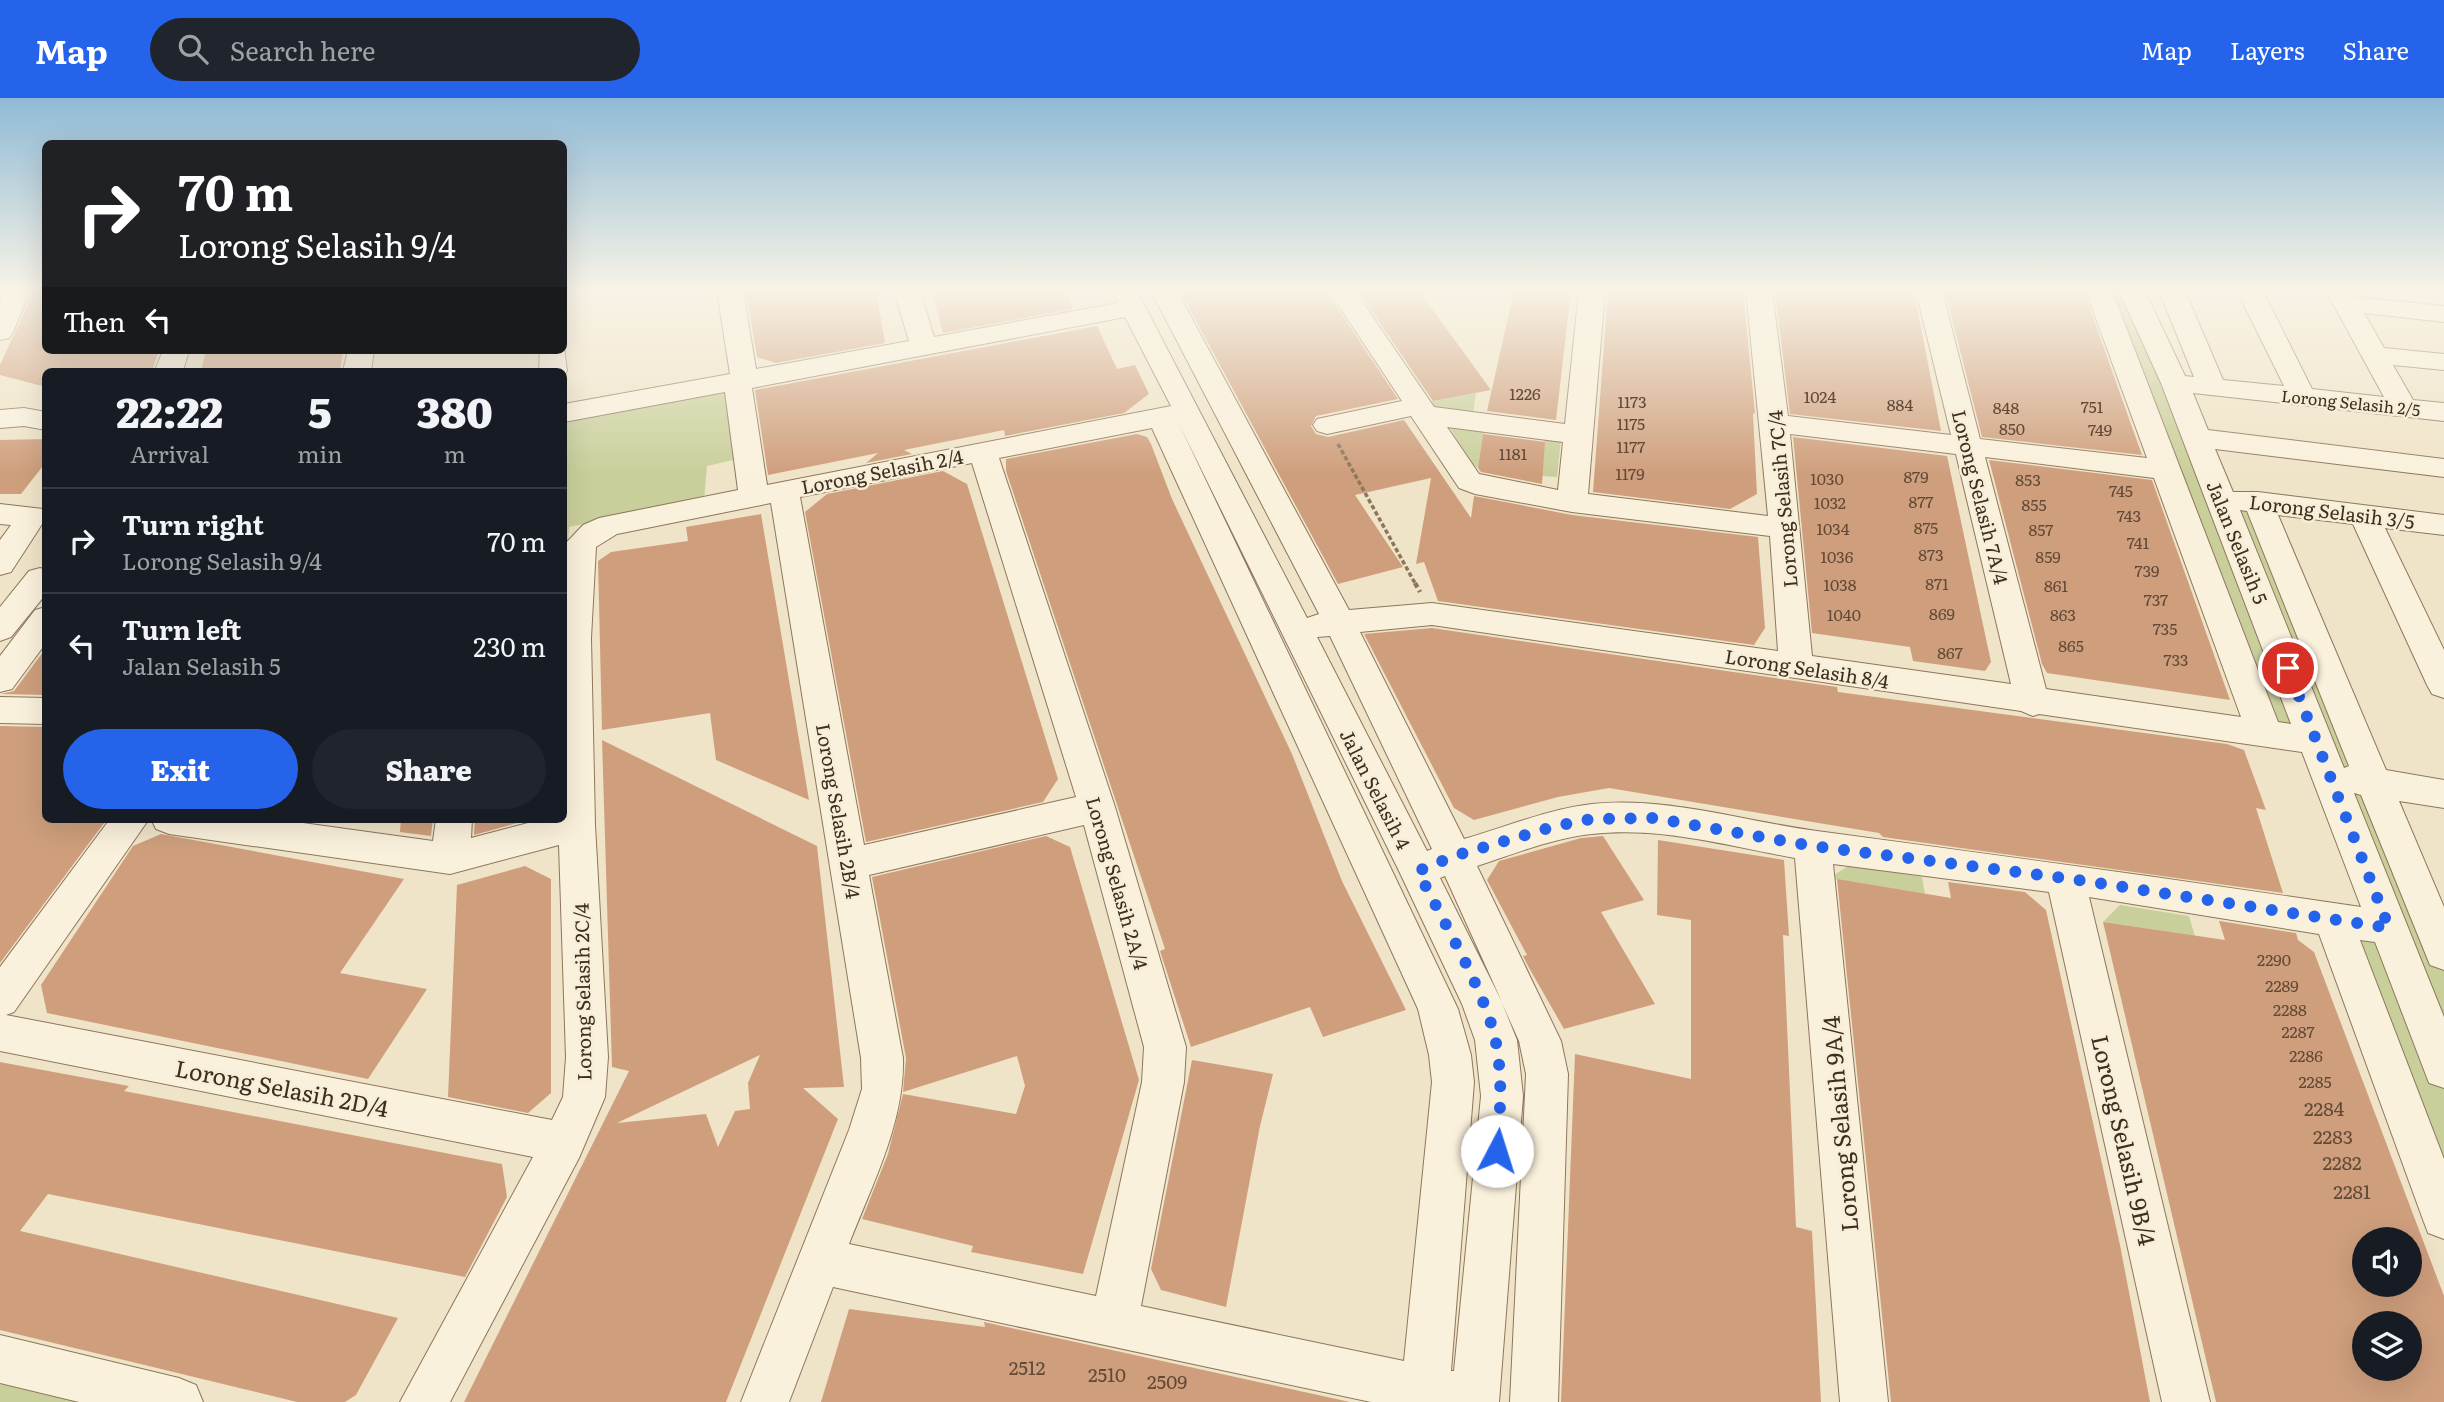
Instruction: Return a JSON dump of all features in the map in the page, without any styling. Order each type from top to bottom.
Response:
[{"type":"street","name":"Lorong Selasih 2B/4","points":[[737,352],[741,381],[769,494],[849,864],[882,1058],[883,1089],[871,1130],[765,1402]]},
{"type":"street","points":[[567,412],[904,352]]},
{"type":"street","name":"Jalan Selasih 4","points":[[1151,352],[1176,408],[1297,630],[1418,871],[1482,1003],[1496,1040],[1502,1096],[1475,1401]]},
{"type":"street","points":[[1194,352],[1339,622],[1454,856],[1540,1041],[1547,1074],[1534,1402]]},
{"type":"street","points":[[1382,352],[1469,481],[1485,487],[1572,502],[1785,528]]},
{"type":"street","points":[[1572,502],[1587,352]]},
{"type":"street","name":"Lorong Selasih 7C/4","points":[[1766,352],[1796,666]]},
{"type":"street","name":"Lorong Selasih 7A/4","points":[[1945,352],[2033,703]]},
{"type":"street","points":[[2122,352],[2265,734]]},
{"type":"street","name":"Jalan Selasih 5","points":[[2158,352],[2175,383],[2444,1069]]},
{"type":"street","points":[[2197,352],[2212,387]]},
{"type":"street","points":[[2280,352],[2302,396]]},
{"type":"street","points":[[2372,352],[2403,407]]},
{"type":"street","points":[[2374,355],[2444,362]]},
{"type":"street","name":"Lorong Selasih 2/5","points":[[2175,383],[2444,412]]},
{"type":"street","name":"Lorong Selasih 2/4","points":[[581,542],[594,532],[610,526],[982,452],[1176,408],[1213,389]]},
{"type":"street","points":[[1176,408],[1438,1009],[1450,1055],[1452,1082],[1425,1390]]},
{"type":"street","points":[[1327,425],[1421,411],[1579,435]]},
{"type":"street","points":[[0,419],[24,417],[42,420]]},
{"type":"street","points":[[1775,423],[2167,470]]},
{"type":"street","points":[[2196,438],[2444,468]]},
{"type":"street","name":"Lorong Selasih 2A/4","points":[[982,452],[1097,807],[1165,1047],[1163,1082],[1114,1324]]},
{"type":"street","name":"Lorong Selasih 3/5","points":[[2220,498],[2444,525]]},
{"type":"street","name":"Jalan Selasih 5","points":[[2258,502],[2444,953]]},
{"type":"street","points":[[0,514],[39,507]]},
{"type":"street","points":[[0,564],[39,507]]},
{"type":"street","points":[[2364,515],[2444,685]]},
{"type":"street","name":"Lorong Selasih 2C/4","points":[[424,1402],[564,1143],[584,1097],[587,1057],[569,640],[581,542]]},
{"type":"street","points":[[0,580],[42,579]]},
{"type":"street","points":[[0,629],[42,580]]},
{"type":"street","name":"Lorong Selasih 8/4","points":[[1297,630],[1396,615],[1432,614],[2033,703],[2317,741]]},
{"type":"street","points":[[0,680],[42,623]]},
{"type":"street","points":[[0,710],[42,711]]},
{"type":"street","points":[[2331,776],[2444,794]]},
{"type":"street","points":[[849,864],[1097,807]]},
{"type":"street","points":[[1418,871],[1454,856],[1556,826],[1617,817],[1654,818],[1813,846],[2065,878],[2389,928]]},
{"type":"street","points":[[0,999],[128,823]]},
{"type":"street","points":[[197,823],[450,859],[577,825]]},
{"type":"street","points":[[450,859],[454,823]]},
{"type":"street","name":"Lorong Selasih 9A/4","points":[[1813,846],[1864,1402]]},
{"type":"street","name":"Lorong Selasih 9B/4","points":[[2065,878],[2186,1402]]},
{"type":"street","points":[[2333,920],[2444,1217]]},
{"type":"street","name":"Lorong Selasih 2D/4","points":[[0,1032],[564,1143]]},
{"type":"street","points":[[820,1261],[1475,1401]]},
{"type":"street","points":[[0,1359],[179,1402]]},
{"type":"path","points":[[1327,425],[1432,614]]},
{"type":"green space","points":[[2122,352],[2160,352],[2220,498],[2258,502],[2444,953],[2444,1217],[2333,920],[2388,928],[2317,742],[2265,734]]},
{"type":"green space","points":[[725,392],[737,459],[707,466],[704,500],[569,527],[567,561],[567,421]]},
{"type":"green space","points":[[1476,393],[1473,414],[1436,411],[1429,402]]},
{"type":"green space","points":[[1447,422],[1484,428],[1478,468],[1468,461]]},
{"type":"green space","points":[[1545,437],[1561,439],[1557,477],[1542,476]]},
{"type":"green space","points":[[1850,865],[1922,877],[1925,894],[1834,879],[1834,875]]},
{"type":"green space","points":[[2120,905],[2189,916],[2195,936],[2103,922]]},
{"type":"green space","points":[[0,1359],[179,1402],[0,1402]]},
{"type":"building","points":[[6,352],[158,354],[153,368],[42,368],[42,386],[0,375],[0,365]]},
{"type":"building","points":[[756,352],[837,352],[776,363],[757,357]]},
{"type":"building","points":[[959,352],[1109,352],[1117,369],[1135,365],[1149,394],[1124,413],[1005,436],[1004,430],[904,450],[912,454],[866,463],[878,453],[768,475],[755,390]]},
{"type":"building","points":[[1213,352],[1367,352],[1398,399],[1316,416],[1311,426],[1316,434],[1328,437],[1404,420],[1471,518],[1474,496],[1572,515],[1758,537],[1765,628],[1754,645],[1438,601],[1424,562],[1416,564],[1431,478],[1355,495],[1403,567],[1338,584]]},
{"type":"building","points":[[1399,352],[1463,352],[1491,390],[1433,401]]},
{"type":"building","points":[[1500,352],[1564,352],[1556,420],[1487,411]]},
{"type":"building","points":[[1603,352],[1749,352],[1755,413],[1757,494],[1730,509],[1593,492]]},
{"type":"building","points":[[1782,352],[1926,352],[1941,431],[1790,414]]},
{"type":"building","points":[[1960,352],[2105,352],[2142,455],[1982,437]]},
{"type":"building","points":[[205,354],[342,354],[340,368],[202,368]]},
{"type":"building","points":[[1137,434],[1147,437],[1151,444],[1172,499],[1292,754],[1342,881],[1406,1010],[1323,1037],[1310,1007],[1191,1047],[1160,951],[1165,949],[1006,471],[1006,459]]},
{"type":"building","points":[[1483,434],[1545,442],[1542,484],[1481,472],[1478,468]]},
{"type":"building","points":[[1793,437],[1947,456],[1991,662],[1985,671],[1913,661],[1910,647],[1812,633]]},
{"type":"building","points":[[42,439],[42,467],[21,494],[0,494],[0,440]]},
{"type":"building","points":[[1989,460],[2152,480],[2230,700],[2047,673],[2042,664]]},
{"type":"building","points":[[943,471],[967,484],[1058,779],[1043,802],[866,842],[805,512],[827,494]]},
{"type":"building","points":[[761,514],[809,800],[716,760],[710,713],[602,730],[598,561],[611,552],[688,541],[686,527]]},
{"type":"building","points":[[1432,628],[1837,687],[1838,692],[2227,744],[2244,750],[2266,810],[2256,808],[2283,893],[1883,837],[1879,833],[1609,788],[1558,797],[1474,820],[1454,808],[1364,634]]},
{"type":"building","points":[[42,653],[42,695],[1,694],[14,691]]},
{"type":"building","points":[[0,726],[42,727],[42,823],[104,823],[0,963]]},
{"type":"building","points":[[602,740],[817,846],[844,1087],[803,1088],[838,1119],[726,1402],[464,1402],[629,1071],[612,1067]],"holes":[[[760,1055],[748,1083],[750,1109],[735,1111],[718,1147],[706,1114],[617,1123]]]},
{"type":"building","points":[[401,823],[433,823],[431,836],[400,832]]},
{"type":"building","points":[[475,823],[518,823],[474,835]]},
{"type":"building","points":[[161,834],[404,879],[340,973],[427,989],[368,1079],[47,1013],[41,985],[133,846]]},
{"type":"building","points":[[1046,836],[1070,847],[1139,1080],[1083,1274],[971,1252],[973,1246],[862,1219],[888,1154],[903,1094],[1016,1114],[1025,1086],[1017,1056],[903,1092],[906,1058],[872,877]]},
{"type":"building","points":[[1603,836],[1644,900],[1601,912],[1655,1004],[1564,1029],[1528,966],[1523,956],[1527,955],[1487,880],[1499,861],[1581,838]]},
{"type":"building","points":[[1658,840],[1784,860],[1789,936],[1783,935],[1796,1227],[1812,1231],[1821,1402],[1561,1402],[1575,1054],[1691,1079],[1691,920],[1657,915]]},
{"type":"building","points":[[525,866],[551,879],[551,1093],[528,1113],[448,1097],[457,885]]},
{"type":"building","points":[[1837,879],[1951,898],[1948,882],[2025,892],[2046,910],[2120,1245],[2150,1402],[1891,1402]]},
{"type":"building","points":[[2219,921],[2296,933],[2298,940],[2314,952],[2418,1227],[2352,1227],[2352,1297],[2422,1297],[2422,1238],[2444,1296],[2444,1402],[2216,1402],[2103,922],[2225,940]]},
{"type":"building","points":[[1192,1060],[1273,1074],[1260,1126],[1226,1307],[1161,1290],[1151,1269]]},
{"type":"building","points":[[0,1062],[129,1086],[124,1091],[502,1164],[507,1197],[465,1277],[48,1194],[20,1231],[398,1318],[356,1395],[345,1402],[297,1402],[0,1330]]},
{"type":"building","points":[[849,1309],[985,1327],[984,1322],[1350,1402],[821,1402]]},
{"type":"route","points":[[1497,1151],[1502,1096],[1496,1040],[1482,1003],[1418,871],[1454,856],[1556,826],[1592,819],[1654,818],[1813,846],[2065,878],[2389,928],[2288,668]]}]
